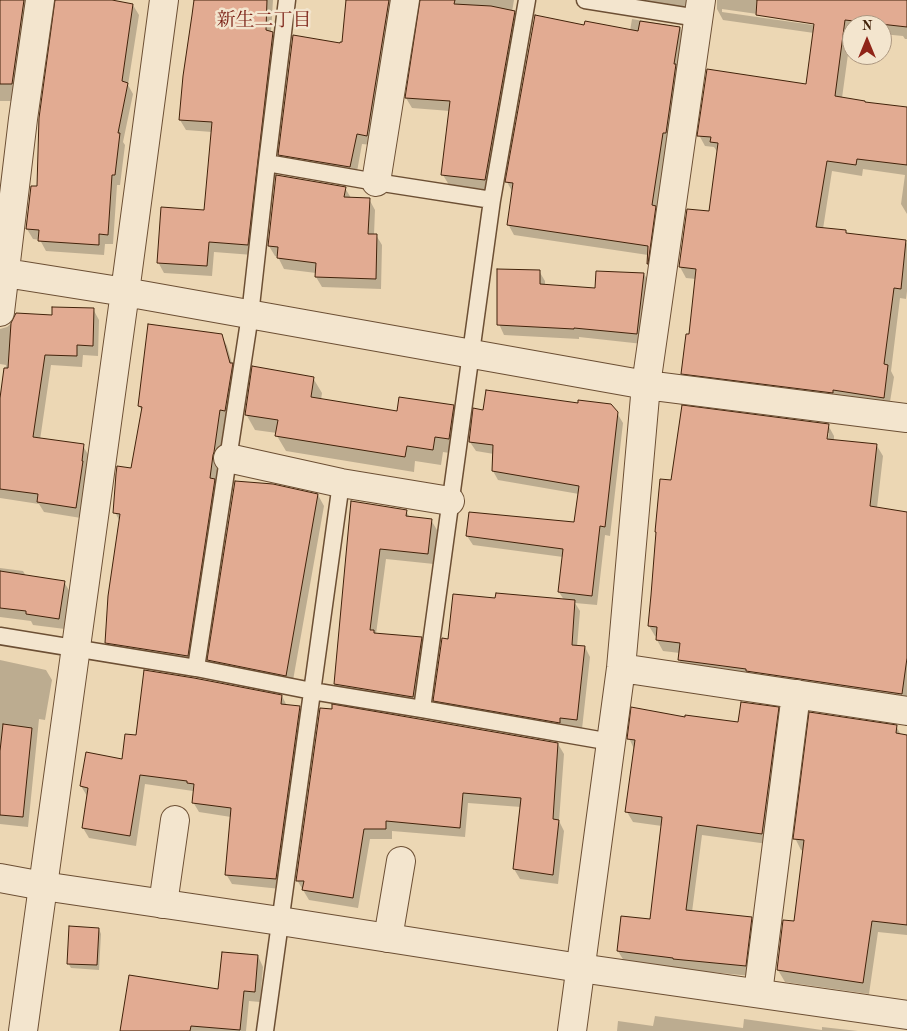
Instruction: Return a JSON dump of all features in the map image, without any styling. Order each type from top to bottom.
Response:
[{"type":"street","points":[[0,312],[12,117],[40,0]]},
{"type":"street","points":[[24,1031],[42,886],[164,0]]},
{"type":"street","points":[[376,182],[405,0]]},
{"type":"street","points":[[572,1031],[621,668],[646,385],[700,9]]},
{"type":"street","points":[[3,273],[125,292],[646,385],[907,418]]},
{"type":"street","points":[[228,458],[341,483],[450,501]]},
{"type":"street","points":[[621,668],[907,711]]},
{"type":"street","points":[[758,993],[796,694]]},
{"type":"street","points":[[163,904],[175,820]]},
{"type":"street","points":[[388,938],[401,861]]},
{"type":"street","points":[[0,878],[580,968],[907,1015]]},
{"type":"lane","points":[[196,668],[250,315],[287,0]]},
{"type":"lane","points":[[422,709],[492,200],[527,0]]},
{"type":"lane","points":[[585,0],[700,9]]},
{"type":"lane","points":[[267,162],[376,182],[492,200]]},
{"type":"lane","points":[[264,1031],[341,483]]},
{"type":"lane","points":[[0,636],[196,668],[312,691],[611,742]]},
{"type":"building","points":[[0,0],[24,0],[12,84],[0,84]]},
{"type":"building","points":[[55,0],[112,0],[133,4],[122,81],[128,83],[118,133],[120,133],[115,175],[112,175],[108,235],[99,234],[99,245],[38,241],[39,230],[26,229],[31,186],[37,186],[39,118]]},
{"type":"building","points":[[194,0],[267,0],[266,30],[273,32],[248,245],[209,242],[207,266],[157,263],[161,207],[204,210],[212,122],[179,120]]},
{"type":"building","points":[[346,0],[389,0],[367,136],[357,134],[350,167],[278,155],[293,35],[342,42]]},
{"type":"building","points":[[420,0],[455,0],[454,4],[491,6],[515,11],[485,180],[441,175],[450,101],[405,98]]},
{"type":"building","points":[[757,0],[907,0],[907,27],[892,25],[892,15],[842,15],[842,43],[835,96],[907,107],[907,165],[857,159],[856,165],[827,161],[816,227],[846,230],[846,233],[906,240],[901,289],[894,288],[884,364],[888,365],[884,398],[833,390],[833,393],[681,374],[686,334],[689,334],[696,269],[679,267],[687,209],[709,211],[718,143],[710,142],[711,137],[697,136],[707,69],[806,84],[814,24],[756,15]]},
{"type":"building","points":[[535,15],[584,25],[585,21],[638,31],[640,21],[680,27],[666,133],[663,133],[652,205],[656,206],[648,264],[648,246],[507,225],[513,183],[505,182]]},
{"type":"building","points":[[276,175],[346,187],[344,197],[370,198],[368,234],[377,234],[376,279],[315,277],[316,263],[277,258],[278,247],[268,246]]},
{"type":"building","points":[[497,269],[540,270],[540,284],[595,288],[596,271],[644,273],[637,334],[574,328],[497,325]]},
{"type":"building","points":[[52,307],[94,308],[93,346],[77,345],[77,356],[45,355],[33,437],[84,444],[76,508],[37,502],[38,494],[0,489],[0,398],[4,368],[8,368],[11,323],[16,313],[52,315]]},
{"type":"building","points":[[148,324],[222,334],[230,363],[233,363],[225,411],[220,410],[213,455],[210,478],[215,479],[188,656],[105,643],[108,596],[120,514],[113,513],[117,466],[131,468],[142,407],[138,406]]},
{"type":"building","points":[[252,366],[314,377],[311,397],[397,411],[399,397],[454,405],[449,439],[435,437],[433,450],[407,446],[405,457],[275,436],[278,420],[245,415]]},
{"type":"building","points":[[486,390],[578,403],[578,400],[611,404],[618,412],[605,527],[600,526],[592,596],[558,592],[563,549],[466,536],[469,512],[574,522],[579,486],[492,471],[493,445],[469,442],[473,408],[483,410]]},
{"type":"building","points":[[682,405],[829,424],[827,439],[877,444],[870,506],[907,512],[907,658],[902,694],[678,660],[680,643],[656,640],[657,627],[648,626],[660,479],[671,480]]},
{"type":"building","points":[[235,481],[273,484],[318,494],[286,676],[207,660]]},
{"type":"building","points":[[351,501],[407,510],[406,516],[432,519],[428,554],[380,549],[370,630],[374,630],[374,633],[422,637],[413,697],[334,684]]},
{"type":"building","points":[[0,571],[65,581],[59,619],[26,614],[26,611],[0,608]]},
{"type":"building","points":[[496,593],[575,600],[572,645],[585,646],[577,720],[560,718],[560,723],[433,701],[442,638],[448,639],[453,594],[495,598]]},
{"type":"building","points":[[144,670],[282,695],[281,704],[300,706],[276,879],[225,875],[231,808],[192,803],[194,784],[187,783],[187,781],[140,775],[130,836],[82,828],[88,788],[80,786],[86,752],[122,759],[125,734],[136,735]]},
{"type":"building","points":[[741,702],[779,707],[762,834],[697,825],[686,910],[752,917],[746,966],[617,951],[621,916],[650,919],[662,817],[625,812],[635,740],[627,739],[631,707],[685,717],[685,715],[738,722]]},
{"type":"building","points":[[332,704],[558,743],[553,819],[559,820],[553,875],[513,869],[521,798],[463,793],[460,828],[386,821],[386,829],[364,829],[353,898],[302,890],[304,881],[296,881],[320,708],[332,709]]},
{"type":"building","points":[[809,712],[897,725],[896,733],[907,735],[907,925],[872,921],[863,983],[777,970],[783,920],[794,921],[804,840],[793,839]]},
{"type":"building","points":[[3,724],[32,728],[23,817],[0,815],[0,751]]},
{"type":"building","points":[[69,926],[99,928],[97,965],[67,964]]},
{"type":"building","points":[[222,952],[258,955],[255,992],[244,991],[240,1030],[191,1026],[190,1031],[120,1031],[129,975],[218,989]]},
{"type":"district","name":"新生二丁目","points":[[264,21]]}]
